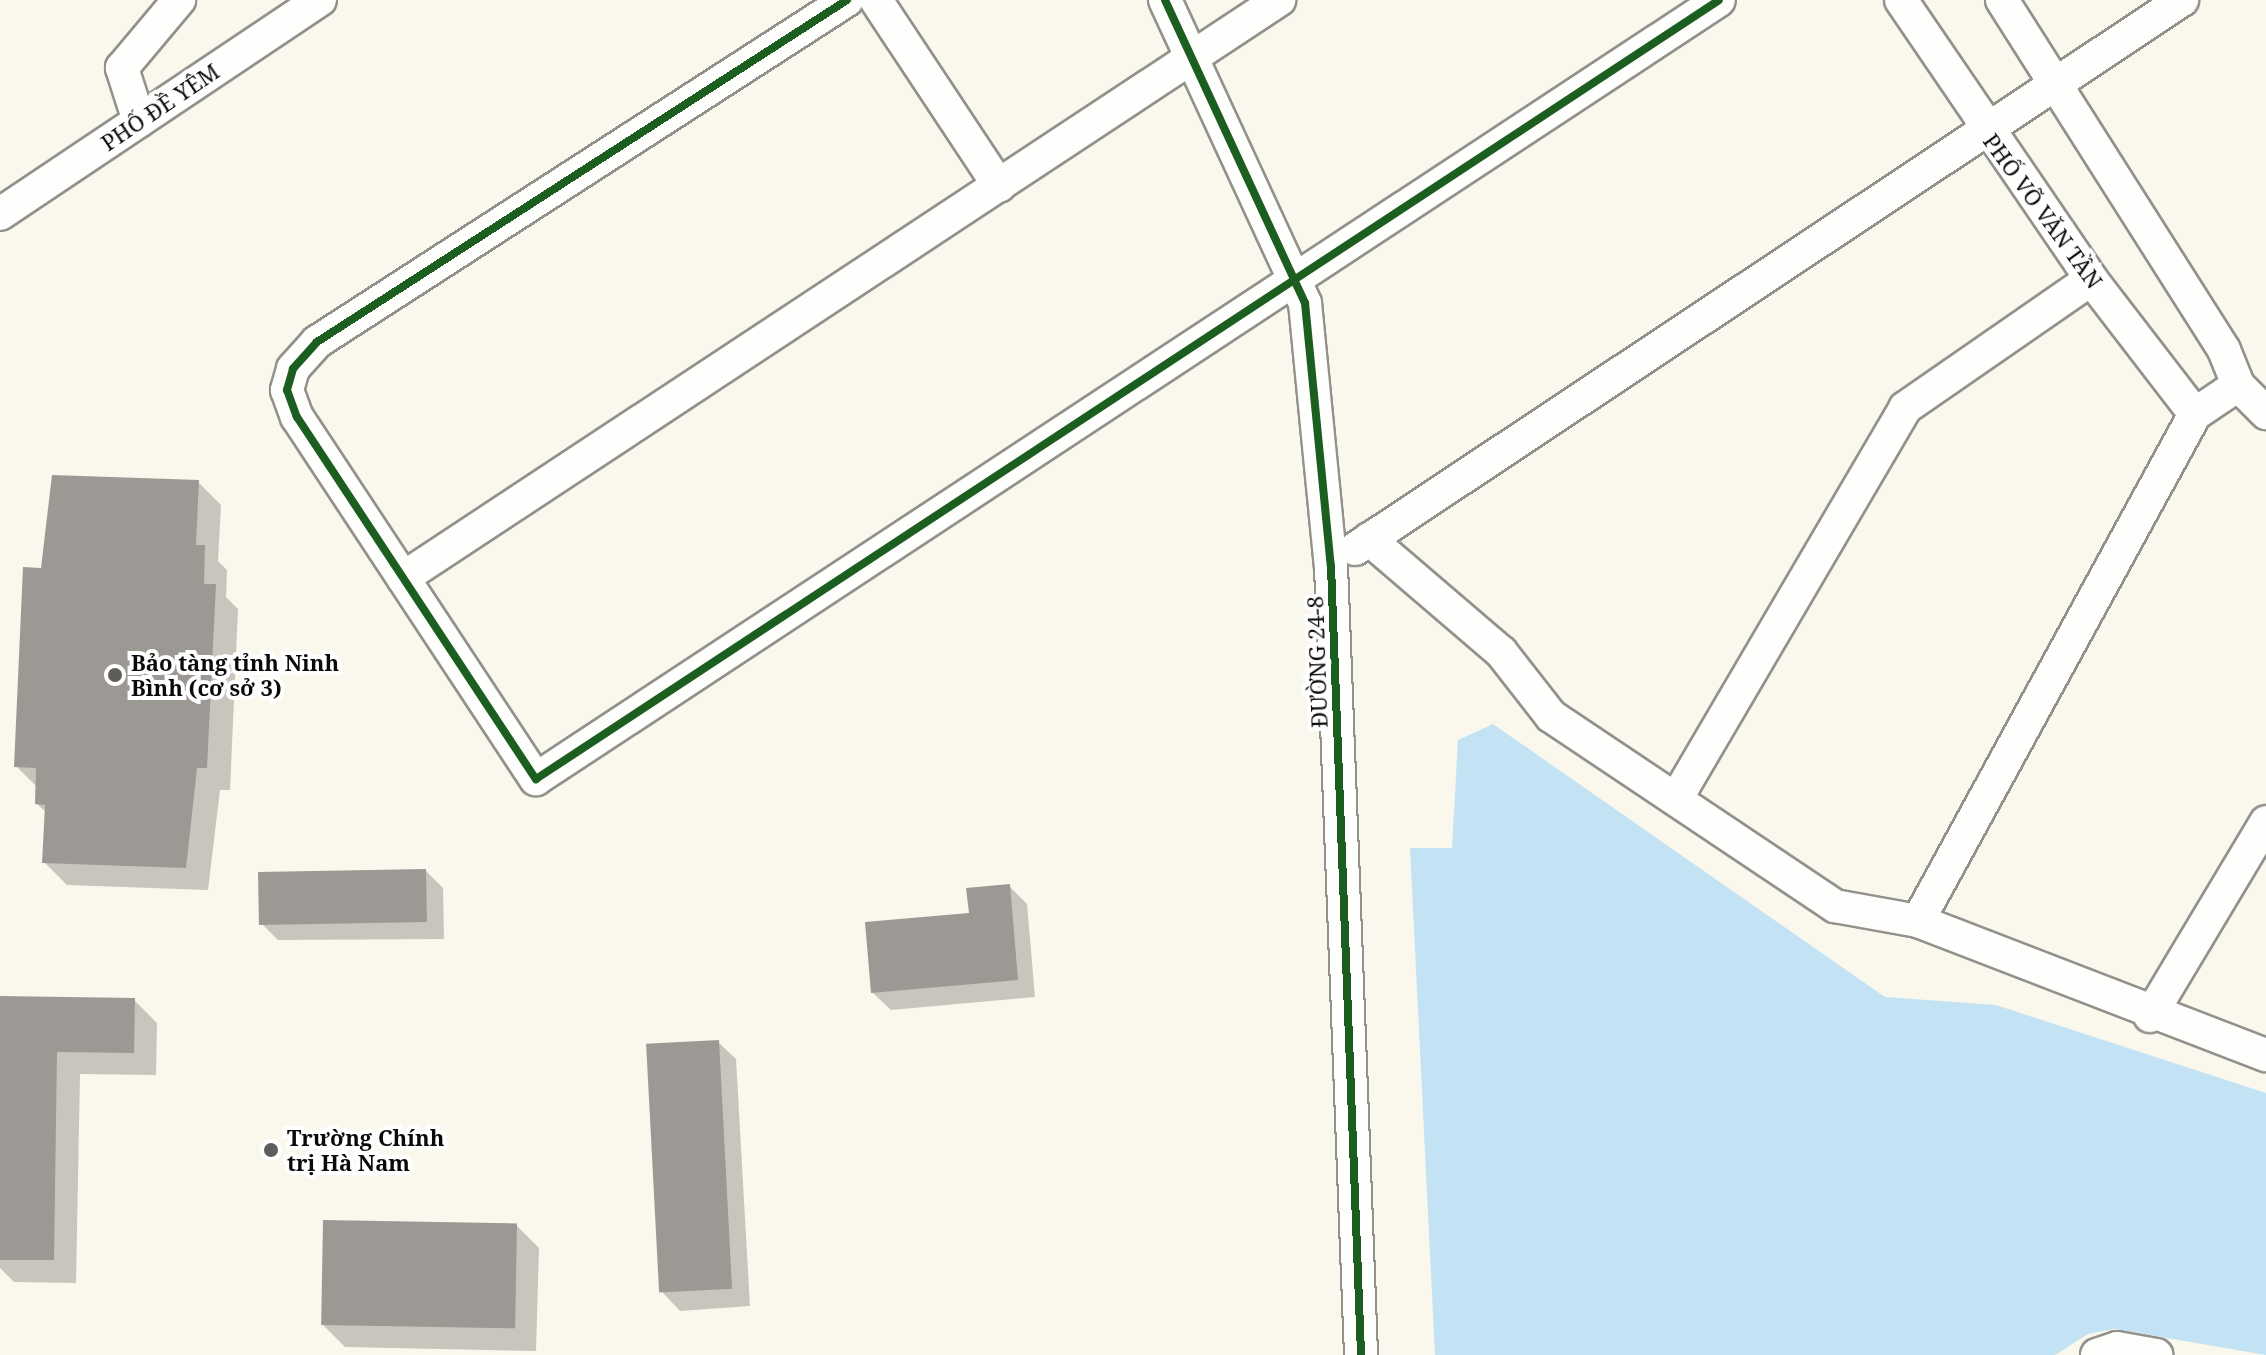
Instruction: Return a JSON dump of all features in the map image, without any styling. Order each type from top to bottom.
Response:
[{"type":"street","points":[[139,121],[122,68],[179,0]]},
{"type":"street","name":"PHỐ ĐỀ YÊM","points":[[0,214],[320,0]]},
{"type":"street","points":[[847,0],[317,342],[293,369],[287,390],[297,417],[536,779],[1719,0]]},
{"type":"street","points":[[876,0],[999,186]]},
{"type":"street","name":"ĐƯỜNG 24-8","points":[[1165,0],[1305,303],[1331,566],[1361,1355]]},
{"type":"street","points":[[403,578],[1279,0]]},
{"type":"street","name":"PHỐ VÕ VĂN TẦN","points":[[1901,0],[1985,130],[2091,279],[2195,414]]},
{"type":"street","points":[[2002,0],[2224,350],[2238,385],[2266,413]]},
{"type":"street","points":[[1331,566],[2182,0]]},
{"type":"street","points":[[1676,799],[1905,408],[2091,279]]},
{"type":"street","points":[[1918,921],[2195,414],[2238,385]]},
{"type":"street","points":[[1369,539],[1501,652],[1551,716],[1835,906],[1918,921],[2150,1016],[2266,1055]]},
{"type":"street","points":[[2150,1016],[2266,822]]},
{"type":"street","points":[[2097,1355],[2117,1348],[2156,1355]]},
{"type":"water","points":[[1493,724],[1885,997],[1996,1005],[2266,1093],[2266,1355],[2114,1329],[2088,1334],[2055,1355],[1435,1355],[1410,848],[1452,848],[1458,740]]},
{"type":"building","name":"Bảo tàng tỉnh Ninh Bình (cơ sở 3)","points":[[52,475],[199,480],[196,545],[205,545],[204,584],[216,584],[207,768],[197,768],[186,868],[42,863],[45,805],[35,804],[36,768],[14,767],[23,567],[41,568]]},
{"type":"building","points":[[426,869],[427,922],[259,925],[258,872]]},
{"type":"building","points":[[1010,884],[1018,980],[871,993],[865,922],[969,913],[966,888]]},
{"type":"building","points":[[0,996],[135,998],[134,1053],[57,1052],[54,1260],[0,1260]]},
{"type":"building","points":[[719,1040],[732,1289],[659,1292],[646,1044]]},
{"type":"building","points":[[323,1220],[517,1223],[515,1328],[321,1325]]},
{"type":"cycle path","points":[[847,0],[317,342],[293,369],[287,390],[297,417],[536,779],[1719,0]]},
{"type":"cycle path","points":[[1165,0],[1305,303],[1331,566],[1361,1355]]},
{"type":"place","name":"Bảo tàng tỉnh Ninh Bình (cơ sở 3)","points":[[115,675]]},
{"type":"place","name":"Trường Chính trị Hà Nam","points":[[271,1150]]}]
